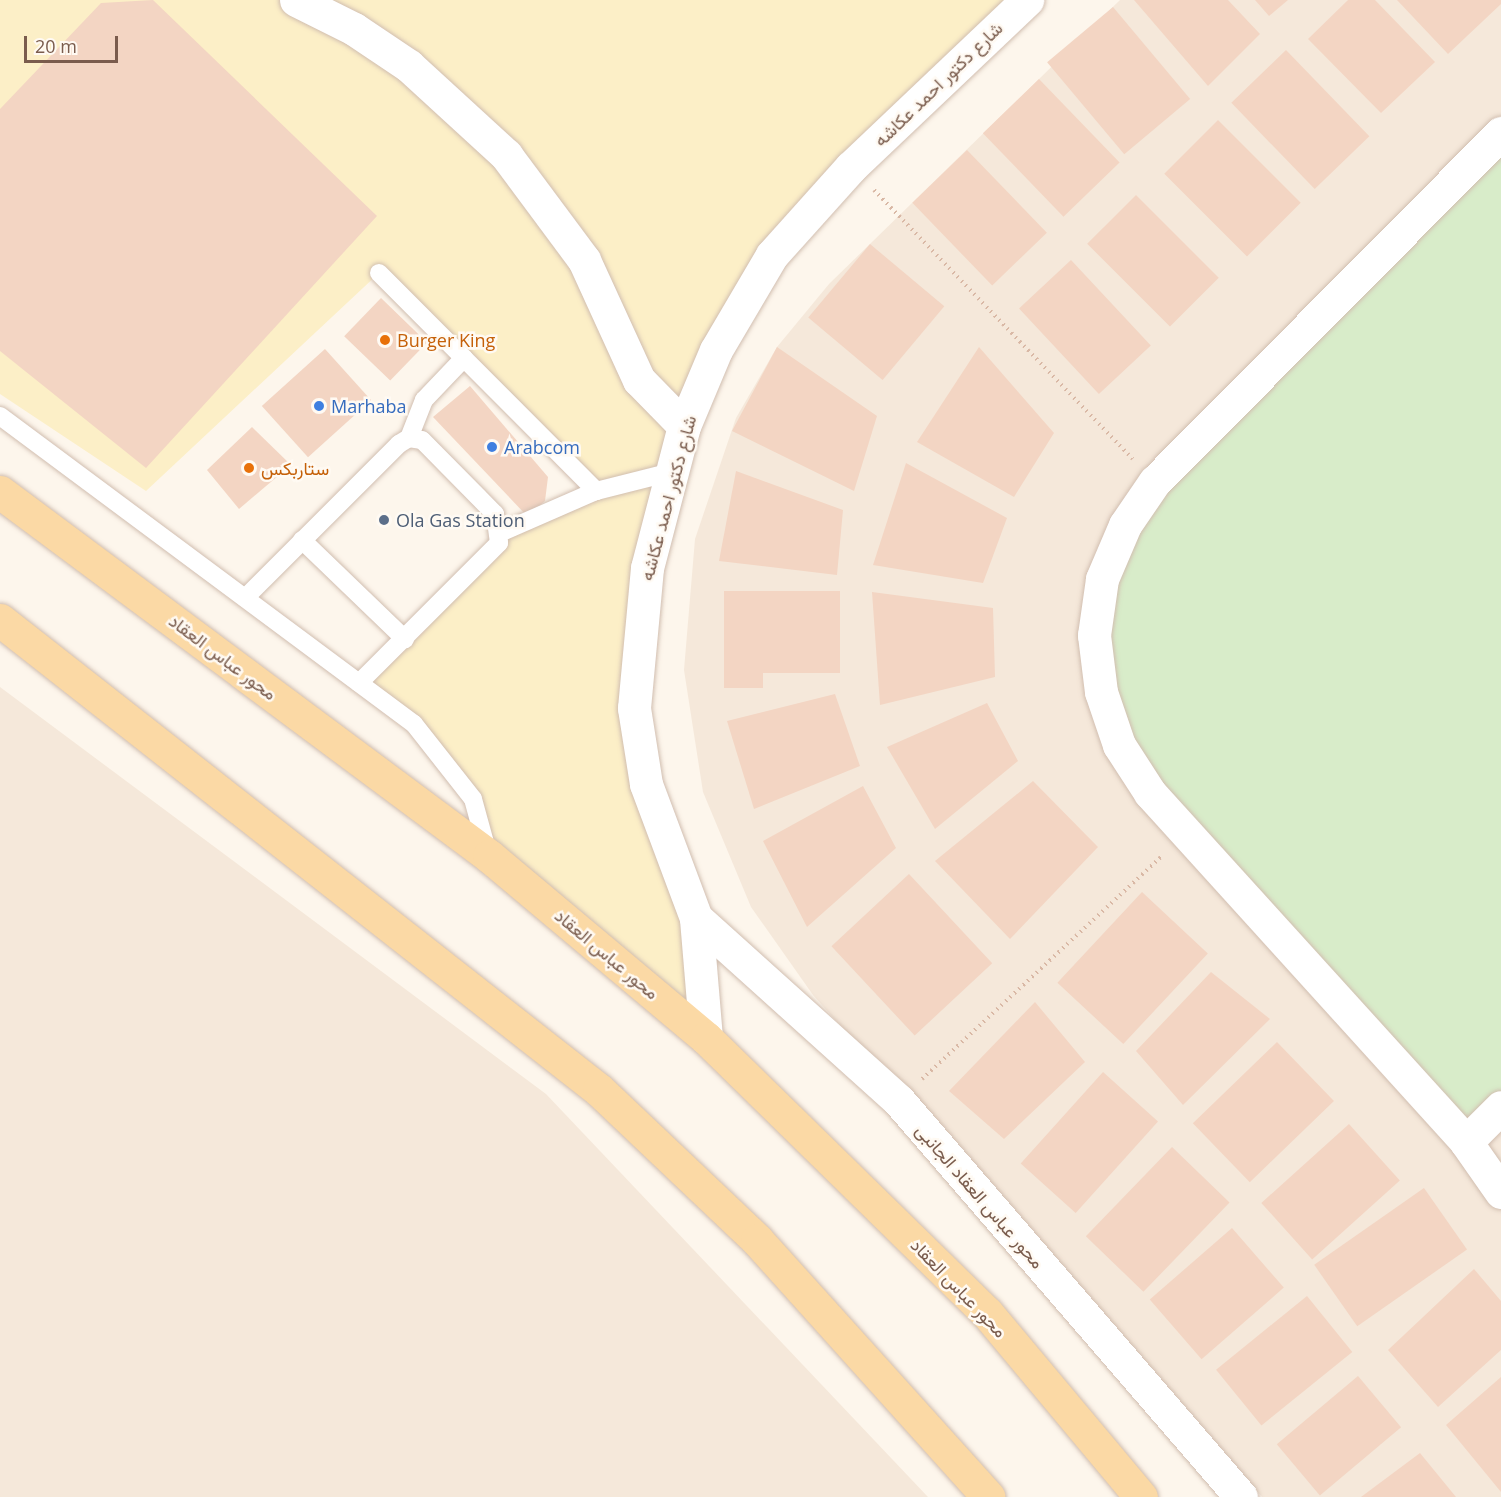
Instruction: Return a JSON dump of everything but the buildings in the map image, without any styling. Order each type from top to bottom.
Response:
[{"type":"main road","name":"محور عباس العقاد","points":[[0,492],[489,856],[706,1038],[987,1313],[1141,1497]]},
{"type":"main road","points":[[0,620],[599,1090],[757,1240],[988,1497]]},
{"type":"street","points":[[296,0],[354,29],[409,66],[506,154],[584,260],[639,380],[684,426]]},
{"type":"street","name":"شارع دكتور احمد عكاشه","points":[[706,1038],[696,918],[646,784],[634,708],[647,568],[684,426],[716,350],[772,255],[851,167],[1027,0]]},
{"type":"street","points":[[1499,139],[1155,481],[1125,525],[1102,579],[1094,635],[1101,692],[1119,745],[1150,793],[1466,1142],[1501,1192]]},
{"type":"street","name":"محور عباس العقاد الجانبى","points":[[696,918],[899,1101],[1241,1497]]},
{"type":"street","points":[[1466,1142],[1501,1107]]},
{"type":"lane","points":[[379,273],[596,491]]},
{"type":"lane","points":[[244,598],[409,438],[424,400],[464,358]]},
{"type":"lane","points":[[0,417],[414,724],[457,772],[473,800],[489,856]]},
{"type":"lane","points":[[359,683],[494,552],[502,532],[495,514],[422,440],[409,438]]},
{"type":"lane","points":[[502,532],[596,491],[671,472]]},
{"type":"lane","points":[[302,540],[405,639]]},
{"type":"path","points":[[851,167],[1155,481]]},
{"type":"path","points":[[899,1101],[1187,832]]},
{"type":"shaded area","points":[[1120,0],[1501,0],[1501,1497],[1262,1497],[813,995],[751,907],[703,792],[684,670],[695,539],[736,418],[777,347],[829,284]]},
{"type":"shaded area","points":[[0,687],[546,1094],[928,1497],[0,1497]]},
{"type":"green space","points":[[1501,146],[1501,1107],[1466,1142],[1187,832],[1101,692],[1125,525]]},
{"type":"sand","points":[[0,0],[1028,0],[851,167],[716,350],[635,666],[656,816],[706,1038],[489,856],[457,772],[359,683],[499,543],[596,491],[379,273],[146,491],[0,394]]},
{"type":"place","name":"Burger King","points":[[385,340]]},
{"type":"place","name":"Marhaba","points":[[319,406]]},
{"type":"place","name":"Arabcom","points":[[492,447]]},
{"type":"place","name":"ستاربكس","points":[[249,468]]},
{"type":"place","name":"Ola Gas Station","points":[[384,520]]}]
